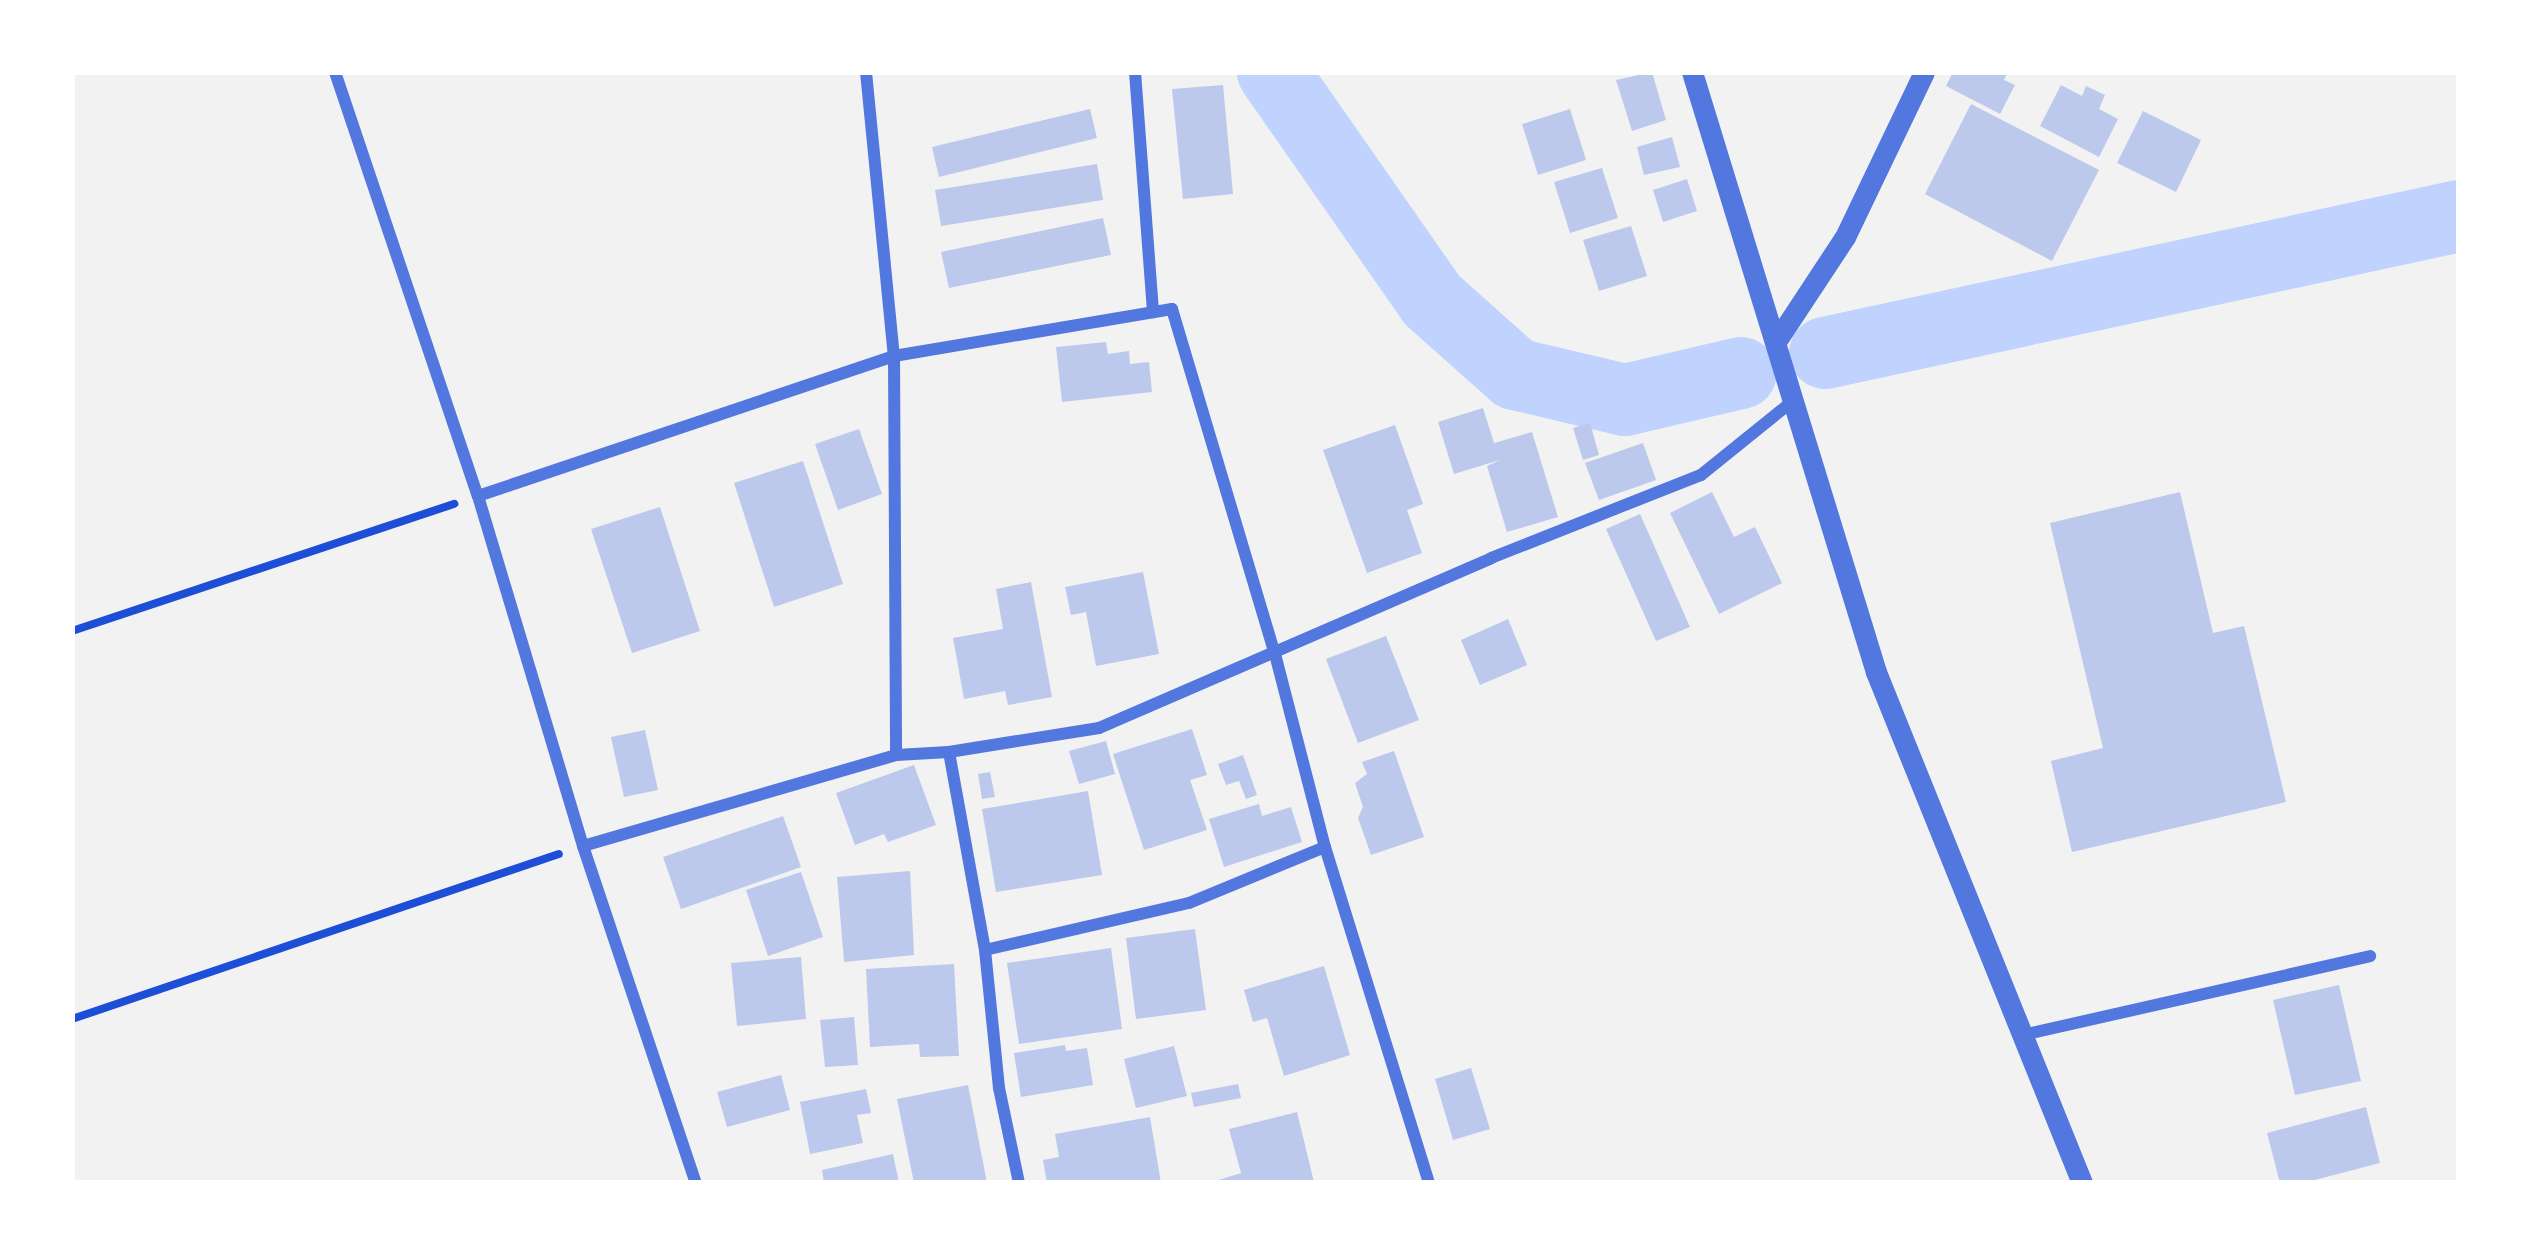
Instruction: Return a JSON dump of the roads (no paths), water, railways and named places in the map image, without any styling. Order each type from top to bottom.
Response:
[{"type":"street","points":[[335,72],[478,496],[583,846],[696,1183]]},
{"type":"street","points":[[866,72],[894,356],[896,754]]},
{"type":"street","points":[[1135,72],[1154,312]]},
{"type":"street","points":[[1692,72],[1876,672],[2082,1183]]},
{"type":"street","points":[[1777,340],[1845,237],[1924,72]]},
{"type":"street","points":[[478,496],[894,356],[1172,309],[1275,654],[1325,847],[1430,1183]]},
{"type":"street","points":[[583,846],[896,754],[950,752],[1099,728],[1491,558],[1701,475],[1794,400]]},
{"type":"street","points":[[950,752],[985,950],[999,1088],[1019,1183]]},
{"type":"street","points":[[985,950],[1189,903],[1325,847]]},
{"type":"street","points":[[2023,1035],[2370,956]]},
{"type":"waterway","points":[[1273,72],[1432,300],[1515,374],[1625,400],[1741,373]]},
{"type":"waterway","points":[[1825,353],[2459,216]]}]
